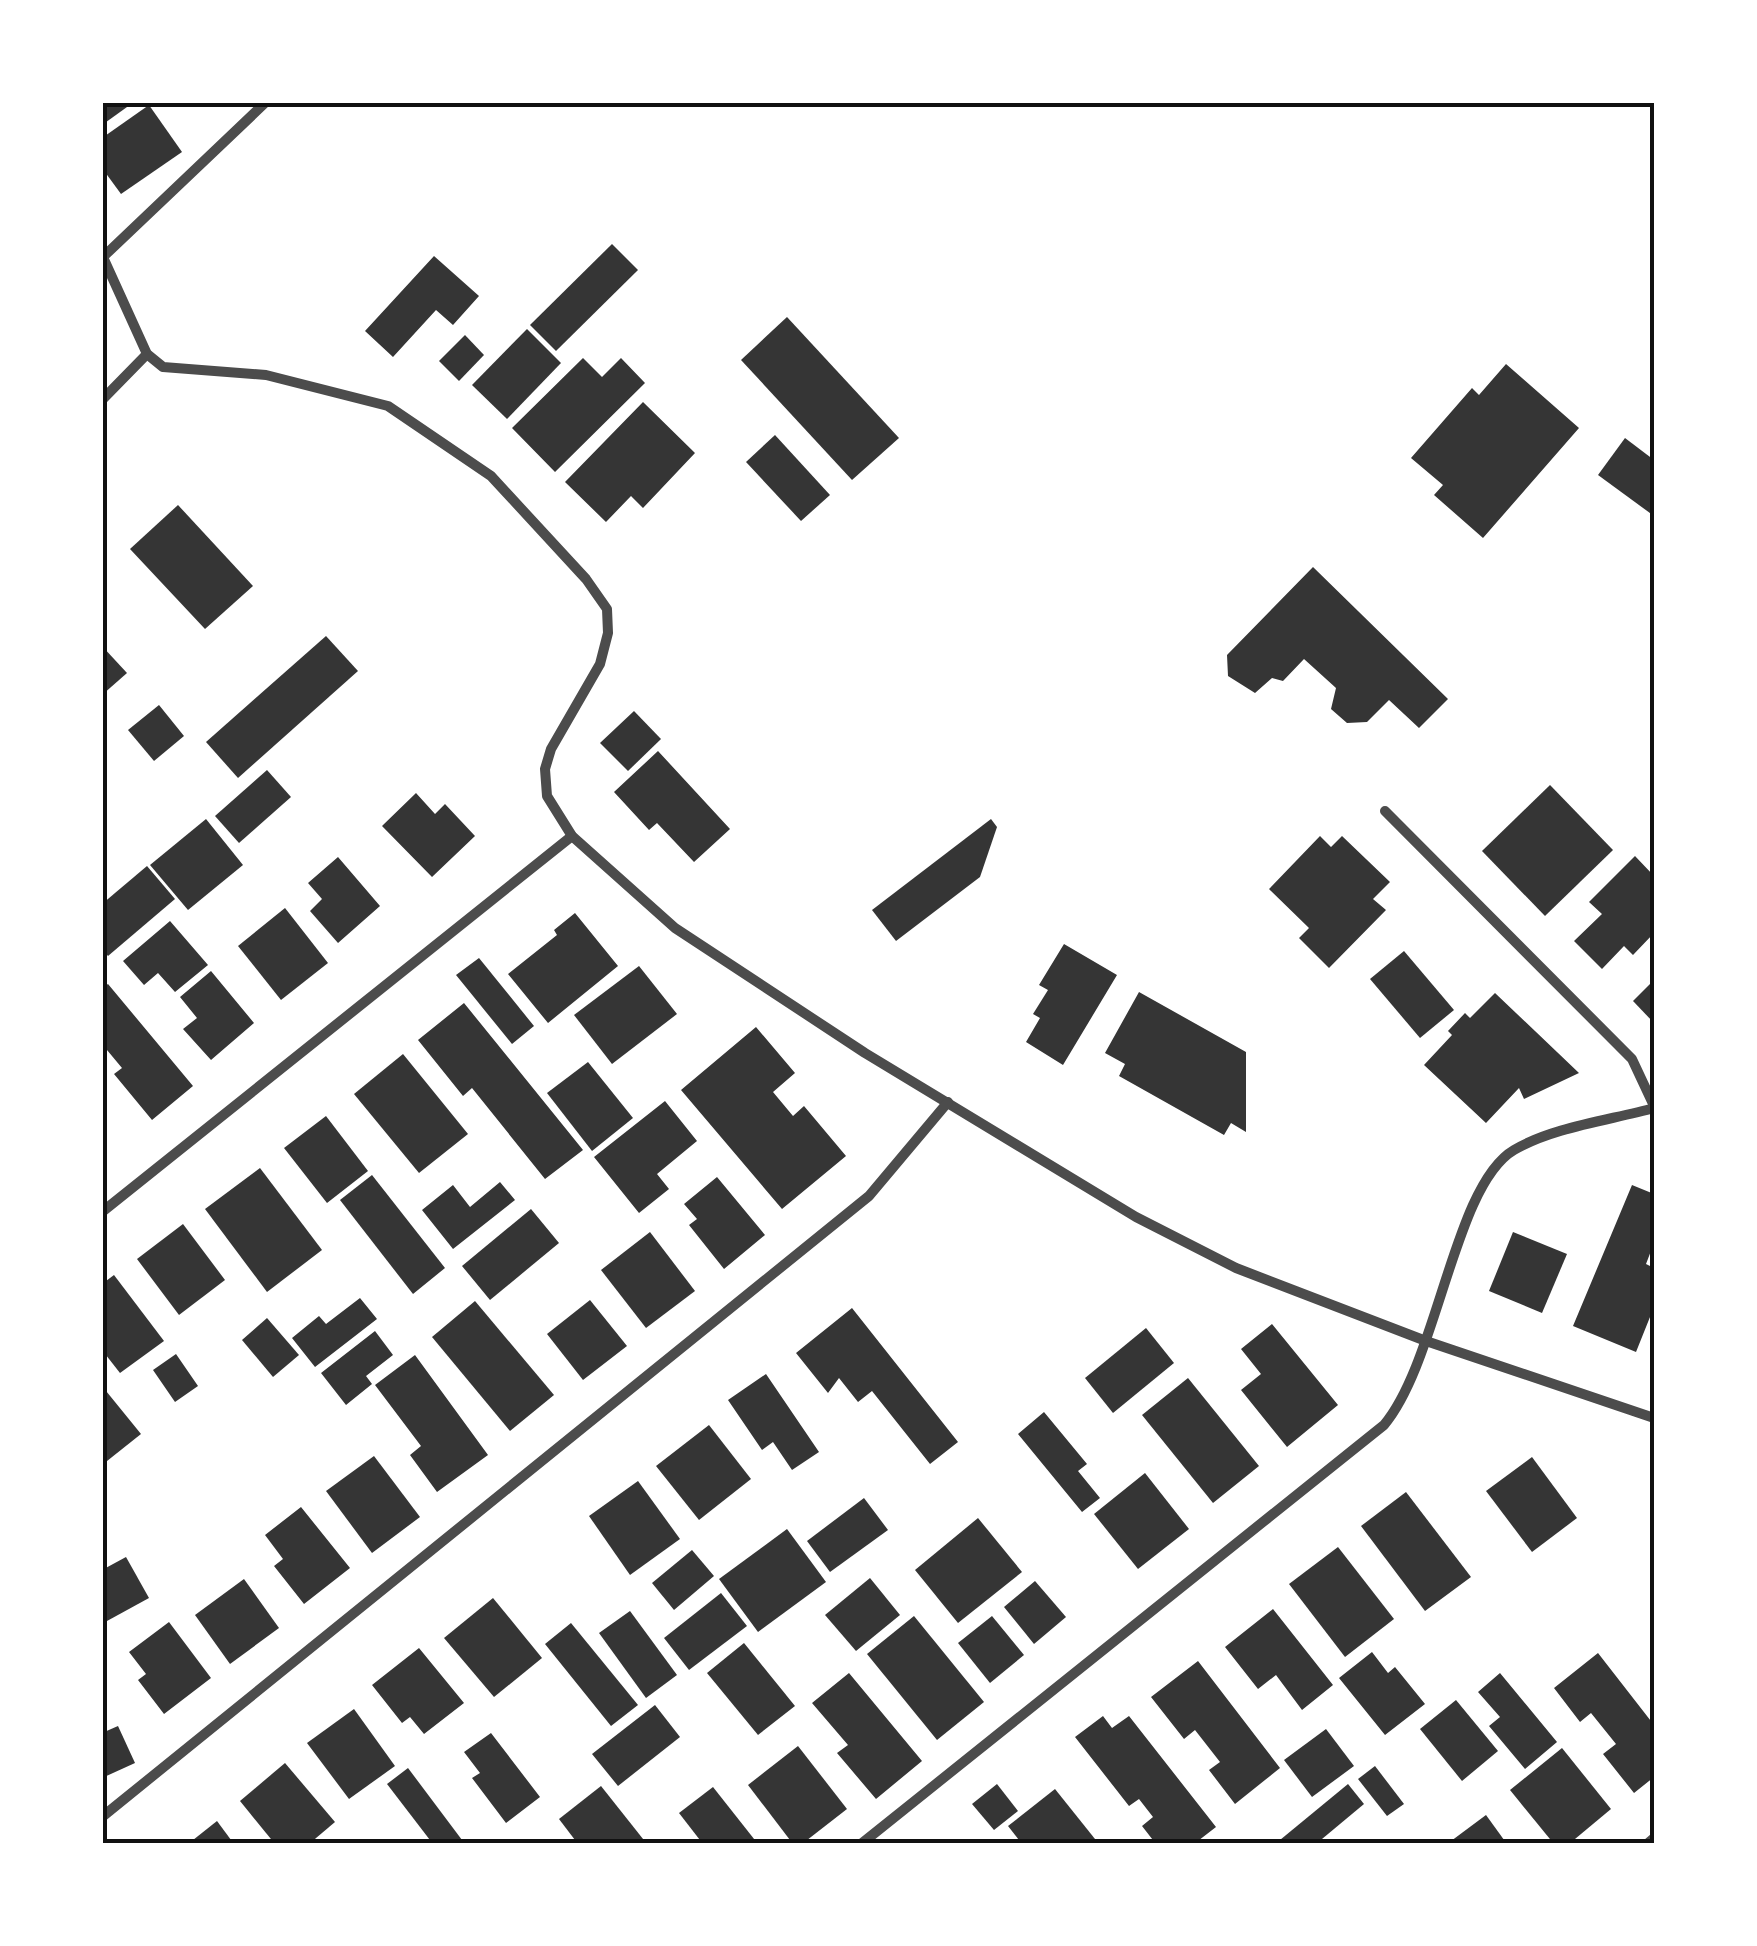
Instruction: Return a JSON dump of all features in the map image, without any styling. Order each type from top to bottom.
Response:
[{"type":"street","points":[[266,102],[103,256],[147,354],[163,368],[266,375],[388,406],[491,476],[586,579],[606,609],[608,633],[600,664],[552,749],[545,769],[546,796],[572,836],[675,928],[1136,1217],[1236,1268],[1426,1342],[1654,1418]]},
{"type":"street","points":[[102,400],[147,354]]},
{"type":"street","points":[[861,1844],[1384,1424],[1414,1381],[1478,1195],[1499,1161],[1532,1142],[1654,1107],[1632,1058],[1385,811]]},
{"type":"street","points":[[102,1212],[572,836]]},
{"type":"street","points":[[102,1817],[869,1196],[948,1102]]},
{"type":"street","points":[[1647,1844],[1654,1838]]},
{"type":"building","points":[[102,102],[134,102],[102,125]]},
{"type":"building","points":[[149,105],[182,152],[121,194],[102,168],[102,138]]},
{"type":"building","points":[[612,244],[638,270],[556,351],[530,325]]},
{"type":"building","points":[[434,256],[479,296],[453,325],[436,310],[393,357],[365,331]]},
{"type":"building","points":[[787,317],[899,438],[852,480],[741,360]]},
{"type":"building","points":[[527,329],[561,363],[507,419],[472,385]]},
{"type":"building","points":[[465,335],[484,355],[459,381],[439,361]]},
{"type":"building","points":[[583,358],[602,377],[621,358],[645,383],[555,472],[512,428]]},
{"type":"building","points":[[1506,364],[1579,428],[1483,538],[1434,495],[1443,485],[1411,458],[1472,388],[1479,395]]},
{"type":"building","points":[[643,402],[695,453],[643,508],[631,496],[606,522],[565,482]]},
{"type":"building","points":[[775,435],[830,495],[801,521],[746,462]]},
{"type":"building","points":[[1625,438],[1654,460],[1654,516],[1598,475]]},
{"type":"building","points":[[178,505],[253,586],[205,629],[130,549]]},
{"type":"building","points":[[1313,567],[1448,699],[1419,728],[1389,700],[1367,722],[1347,723],[1331,709],[1336,688],[1304,659],[1283,681],[1272,678],[1255,693],[1228,676],[1227,655]]},
{"type":"building","points":[[326,636],[358,671],[238,778],[206,742]]},
{"type":"building","points":[[102,646],[127,673],[102,695]]},
{"type":"building","points":[[159,705],[184,736],[154,761],[128,730]]},
{"type":"building","points":[[634,711],[661,739],[628,771],[600,743]]},
{"type":"building","points":[[658,751],[730,829],[694,862],[657,823],[649,830],[614,792]]},
{"type":"building","points":[[267,770],[291,797],[239,843],[215,816]]},
{"type":"building","points":[[1550,785],[1613,850],[1545,916],[1482,851]]},
{"type":"building","points":[[416,793],[435,814],[445,804],[475,836],[432,877],[382,826]]},
{"type":"building","points":[[206,819],[243,865],[188,910],[150,865]]},
{"type":"building","points":[[991,819],[997,827],[980,877],[896,941],[872,910]]},
{"type":"building","points":[[1320,836],[1331,847],[1342,836],[1390,882],[1373,899],[1386,910],[1329,968],[1299,938],[1309,928],[1269,889]]},
{"type":"building","points":[[1635,856],[1654,876],[1654,933],[1633,955],[1624,946],[1602,969],[1574,941],[1602,914],[1589,902]]},
{"type":"building","points":[[338,857],[380,906],[338,943],[310,911],[322,899],[308,883]]},
{"type":"building","points":[[147,866],[175,899],[108,956],[102,949],[102,904]]},
{"type":"building","points":[[285,908],[328,963],[281,1000],[238,946]]},
{"type":"building","points":[[575,913],[618,966],[548,1023],[508,974],[557,935],[554,930]]},
{"type":"building","points":[[170,921],[208,965],[175,992],[158,973],[144,985],[123,961]]},
{"type":"building","points":[[1064,944],[1117,975],[1063,1065],[1026,1042],[1040,1018],[1033,1014],[1048,990],[1039,985]]},
{"type":"building","points":[[1404,951],[1454,1010],[1420,1038],[1370,979]]},
{"type":"building","points":[[479,958],[534,1026],[512,1044],[456,975]]},
{"type":"building","points":[[639,966],[677,1014],[612,1064],[574,1015]]},
{"type":"building","points":[[211,971],[254,1023],[211,1060],[183,1029],[197,1018],[180,997]]},
{"type":"building","points":[[1654,980],[1654,1023],[1633,1001]]},
{"type":"building","points":[[108,984],[193,1086],[152,1120],[114,1074],[122,1068],[102,1044],[102,988]]},
{"type":"building","points":[[1139,992],[1246,1052],[1246,1132],[1231,1123],[1224,1135],[1119,1076],[1125,1064],[1105,1053]]},
{"type":"building","points":[[1495,993],[1579,1073],[1524,1099],[1519,1088],[1486,1123],[1424,1065],[1452,1035],[1448,1031],[1465,1013],[1470,1018]]},
{"type":"building","points":[[464,1003],[583,1150],[545,1179],[472,1088],[463,1096],[418,1040]]},
{"type":"building","points":[[756,1027],[795,1073],[773,1092],[793,1116],[804,1106],[846,1156],[782,1209],[681,1090]]},
{"type":"building","points":[[403,1054],[468,1134],[419,1173],[354,1094]]},
{"type":"building","points":[[588,1062],[633,1118],[592,1151],[547,1093]]},
{"type":"building","points":[[665,1101],[697,1141],[657,1174],[669,1189],[639,1213],[594,1157]]},
{"type":"building","points":[[326,1116],[368,1171],[327,1203],[284,1148]]},
{"type":"building","points":[[260,1168],[322,1250],[267,1292],[205,1209]]},
{"type":"building","points":[[372,1175],[445,1268],[413,1294],[340,1200]]},
{"type":"building","points":[[717,1177],[765,1235],[724,1269],[689,1225],[697,1219],[684,1204]]},
{"type":"building","points":[[500,1182],[515,1200],[453,1249],[422,1210],[453,1185],[470,1207]]},
{"type":"building","points":[[1632,1185],[1654,1194],[1654,1243],[1646,1264],[1654,1268],[1654,1307],[1636,1352],[1573,1326]]},
{"type":"building","points":[[531,1209],[559,1243],[490,1300],[462,1266]]},
{"type":"building","points":[[183,1224],[225,1280],[179,1315],[137,1259]]},
{"type":"building","points":[[650,1232],[695,1291],[646,1328],[601,1270]]},
{"type":"building","points":[[1513,1232],[1567,1254],[1542,1313],[1489,1291]]},
{"type":"building","points":[[114,1275],[164,1341],[120,1373],[102,1350],[102,1284]]},
{"type":"building","points":[[360,1298],[377,1319],[315,1367],[292,1338],[319,1316],[326,1324]]},
{"type":"building","points":[[590,1300],[627,1346],[583,1380],[547,1334]]},
{"type":"building","points":[[475,1301],[554,1395],[510,1431],[432,1337]]},
{"type":"building","points":[[852,1308],[958,1442],[930,1464],[872,1391],[858,1402],[839,1378],[828,1393],[796,1353]]},
{"type":"building","points":[[267,1318],[299,1355],[273,1377],[242,1340]]},
{"type":"building","points":[[1272,1324],[1338,1405],[1287,1447],[1241,1390],[1261,1374],[1241,1349]]},
{"type":"building","points":[[1146,1328],[1174,1363],[1113,1413],[1085,1378]]},
{"type":"building","points":[[375,1331],[393,1355],[366,1376],[372,1384],[346,1405],[321,1373]]},
{"type":"building","points":[[176,1354],[198,1386],[175,1402],[153,1370]]},
{"type":"building","points":[[415,1355],[488,1455],[437,1492],[410,1455],[421,1446],[375,1385]]},
{"type":"building","points":[[766,1374],[819,1452],[792,1470],[773,1442],[762,1450],[728,1400]]},
{"type":"building","points":[[1188,1378],[1259,1466],[1213,1503],[1142,1415]]},
{"type":"building","points":[[102,1386],[141,1434],[102,1465]]},
{"type":"building","points":[[1044,1412],[1087,1464],[1078,1471],[1100,1498],[1082,1512],[1018,1434]]},
{"type":"building","points":[[709,1425],[751,1479],[699,1520],[656,1466]]},
{"type":"building","points":[[374,1456],[420,1517],[372,1553],[326,1491]]},
{"type":"building","points":[[1532,1457],[1577,1518],[1532,1552],[1486,1491]]},
{"type":"building","points":[[1145,1473],[1189,1529],[1138,1569],[1094,1514]]},
{"type":"building","points":[[638,1481],[680,1539],[630,1575],[589,1516]]},
{"type":"building","points":[[1406,1492],[1471,1577],[1425,1611],[1361,1526]]},
{"type":"building","points":[[864,1498],[888,1530],[830,1572],[807,1541]]},
{"type":"building","points":[[301,1507],[350,1568],[304,1604],[274,1566],[283,1559],[265,1535]]},
{"type":"building","points":[[978,1518],[1022,1572],[958,1623],[915,1570]]},
{"type":"building","points":[[787,1529],[826,1582],[758,1632],[719,1579]]},
{"type":"building","points":[[1338,1547],[1394,1619],[1345,1657],[1289,1584]]},
{"type":"building","points":[[692,1550],[714,1576],[674,1610],[652,1583]]},
{"type":"building","points":[[126,1557],[149,1598],[107,1621],[102,1612],[102,1570]]},
{"type":"building","points":[[870,1578],[900,1615],[856,1651],[825,1615]]},
{"type":"building","points":[[244,1579],[279,1628],[230,1664],[195,1615]]},
{"type":"building","points":[[1035,1581],[1066,1617],[1034,1644],[1004,1607]]},
{"type":"building","points":[[721,1593],[747,1626],[689,1670],[664,1638]]},
{"type":"building","points":[[493,1598],[542,1658],[494,1697],[444,1638]]},
{"type":"building","points":[[1273,1609],[1333,1685],[1302,1710],[1276,1675],[1258,1689],[1225,1647]]},
{"type":"building","points":[[630,1611],[677,1675],[646,1698],[599,1633]]},
{"type":"building","points":[[914,1616],[984,1702],[937,1740],[867,1654]]},
{"type":"building","points":[[992,1616],[1024,1655],[990,1683],[958,1643]]},
{"type":"building","points":[[169,1622],[211,1678],[164,1714],[138,1680],[146,1674],[129,1652]]},
{"type":"building","points":[[571,1623],[638,1705],[611,1726],[545,1644]]},
{"type":"building","points":[[744,1643],[795,1706],[758,1735],[707,1673]]},
{"type":"building","points":[[419,1648],[464,1703],[424,1734],[410,1717],[402,1723],[372,1685]]},
{"type":"building","points":[[1372,1652],[1388,1673],[1395,1667],[1425,1704],[1385,1735],[1339,1678]]},
{"type":"building","points":[[1598,1653],[1654,1725],[1654,1777],[1634,1793],[1603,1754],[1616,1744],[1591,1713],[1580,1722],[1554,1688]]},
{"type":"building","points":[[1198,1661],[1280,1768],[1235,1804],[1209,1770],[1220,1762],[1195,1730],[1184,1739],[1151,1697]]},
{"type":"building","points":[[849,1673],[922,1761],[876,1799],[837,1753],[848,1745],[812,1703]]},
{"type":"building","points":[[1500,1673],[1557,1742],[1525,1769],[1489,1726],[1500,1717],[1478,1692]]},
{"type":"building","points":[[1456,1700],[1498,1751],[1462,1781],[1420,1729]]},
{"type":"building","points":[[655,1705],[680,1737],[618,1786],[592,1754]]},
{"type":"building","points":[[354,1709],[395,1766],[349,1799],[307,1743]]},
{"type":"building","points":[[1103,1716],[1112,1728],[1129,1716],[1216,1827],[1194,1844],[1156,1844],[1142,1826],[1153,1817],[1139,1799],[1129,1806],[1075,1737]]},
{"type":"building","points":[[118,1726],[135,1763],[102,1778],[102,1733]]},
{"type":"building","points":[[1326,1729],[1354,1766],[1312,1797],[1284,1760]]},
{"type":"building","points":[[491,1733],[540,1797],[506,1823],[472,1778],[480,1773],[464,1752]]},
{"type":"building","points":[[798,1746],[847,1809],[802,1844],[793,1844],[748,1785]]},
{"type":"building","points":[[1562,1748],[1611,1809],[1569,1844],[1554,1844],[1510,1790]]},
{"type":"building","points":[[285,1763],[335,1822],[309,1844],[275,1844],[240,1801]]},
{"type":"building","points":[[1375,1766],[1404,1804],[1387,1816],[1358,1779]]},
{"type":"building","points":[[408,1768],[465,1844],[433,1844],[387,1784]]},
{"type":"building","points":[[997,1784],[1018,1811],[994,1830],[972,1804]]},
{"type":"building","points":[[1348,1784],[1364,1804],[1316,1844],[1283,1844],[1280,1840]]},
{"type":"building","points":[[601,1786],[647,1844],[578,1844],[559,1819]]},
{"type":"building","points":[[713,1787],[758,1844],[703,1844],[679,1813]]},
{"type":"building","points":[[1055,1789],[1099,1844],[1022,1844],[1008,1826]]},
{"type":"building","points":[[1486,1815],[1507,1844],[1447,1844]]},
{"type":"building","points":[[217,1821],[234,1844],[188,1844]]}]
